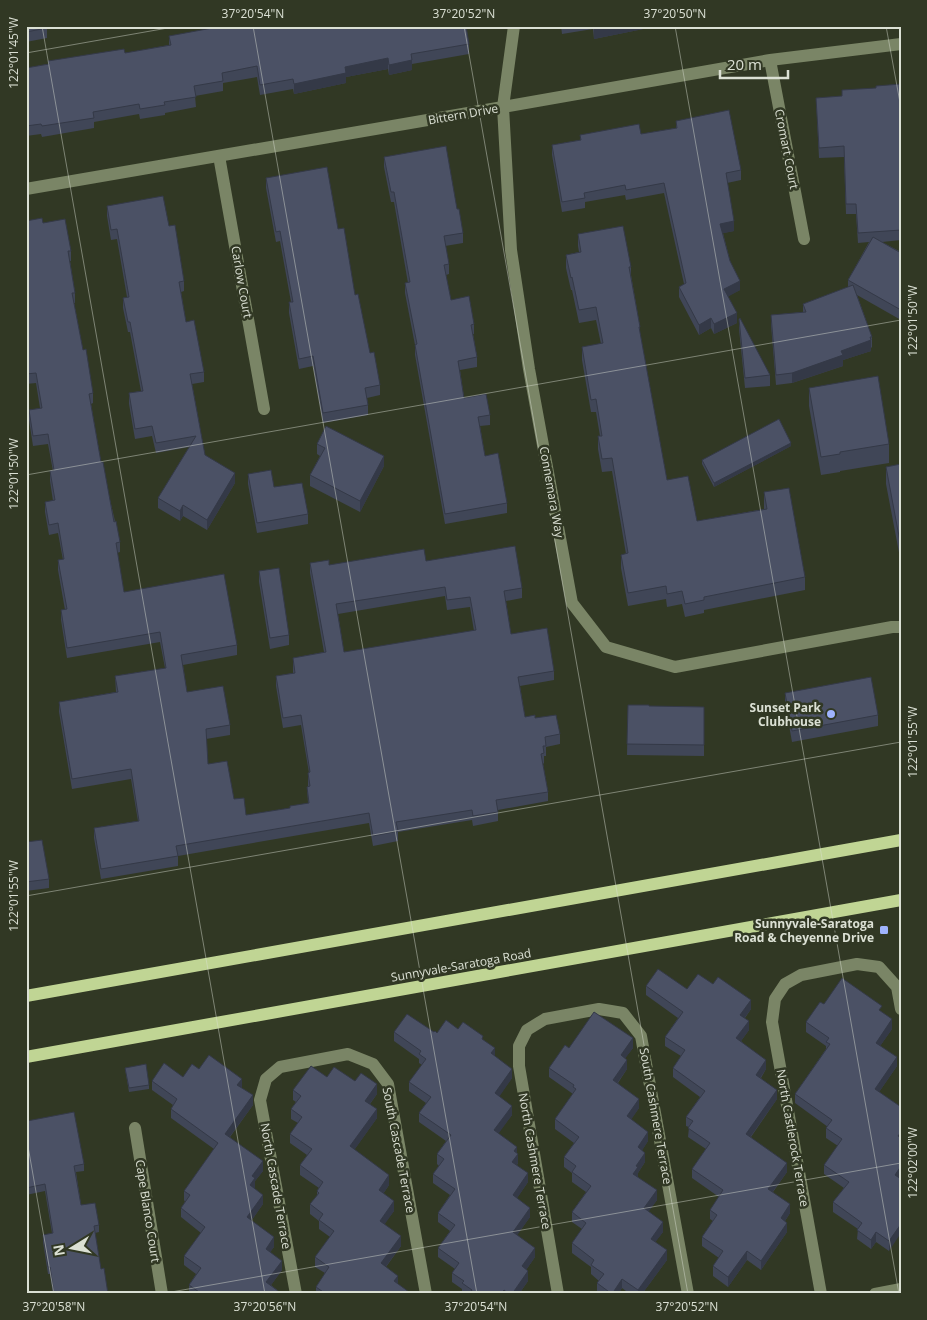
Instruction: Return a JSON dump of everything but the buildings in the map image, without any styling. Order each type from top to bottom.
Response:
[{"type":"main road","points":[[26,996],[901,840]]},
{"type":"main road","name":"Sunnyvale-Saratoga Road","points":[[26,1057],[901,900]]},
{"type":"street","name":"Connemara Way","points":[[514,26],[503,107],[512,250],[529,369],[572,603],[606,647],[675,667],[892,627],[901,627]]},
{"type":"street","name":"Bittern Drive","points":[[26,189],[770,60],[901,44]]},
{"type":"street","name":"Cromart Court","points":[[770,60],[804,239]]},
{"type":"street","name":"Carlow Court","points":[[219,156],[264,408]]},
{"type":"street","name":"North Castlerock Terrace","points":[[820,1294],[772,1022],[775,999],[785,984],[801,975],[857,964],[878,967],[897,987],[901,1009]]},
{"type":"street","name":"South Cashmere Terrace","points":[[527,1030],[545,1019],[598,1009],[623,1013],[641,1036],[688,1294]]},
{"type":"street","name":"North Cashmere Terrace","points":[[527,1030],[518,1046],[519,1066],[558,1294]]},
{"type":"street","name":"South Cascade Terrace","points":[[266,1079],[280,1066],[348,1054],[373,1064],[388,1084],[426,1294]]},
{"type":"street","name":"North Cascade Terrace","points":[[266,1079],[260,1100],[296,1294]]},
{"type":"street","name":"Cape Blanco Court","points":[[135,1128],[162,1294]]},
{"type":"street","points":[[875,1294],[901,1289]]},
{"type":"place","name":"Sunset Park Clubhouse","points":[[831,714]]},
{"type":"place","name":"Sunnyvale-Saratoga Road & Cheyenne Drive","points":[[884,930]]}]
